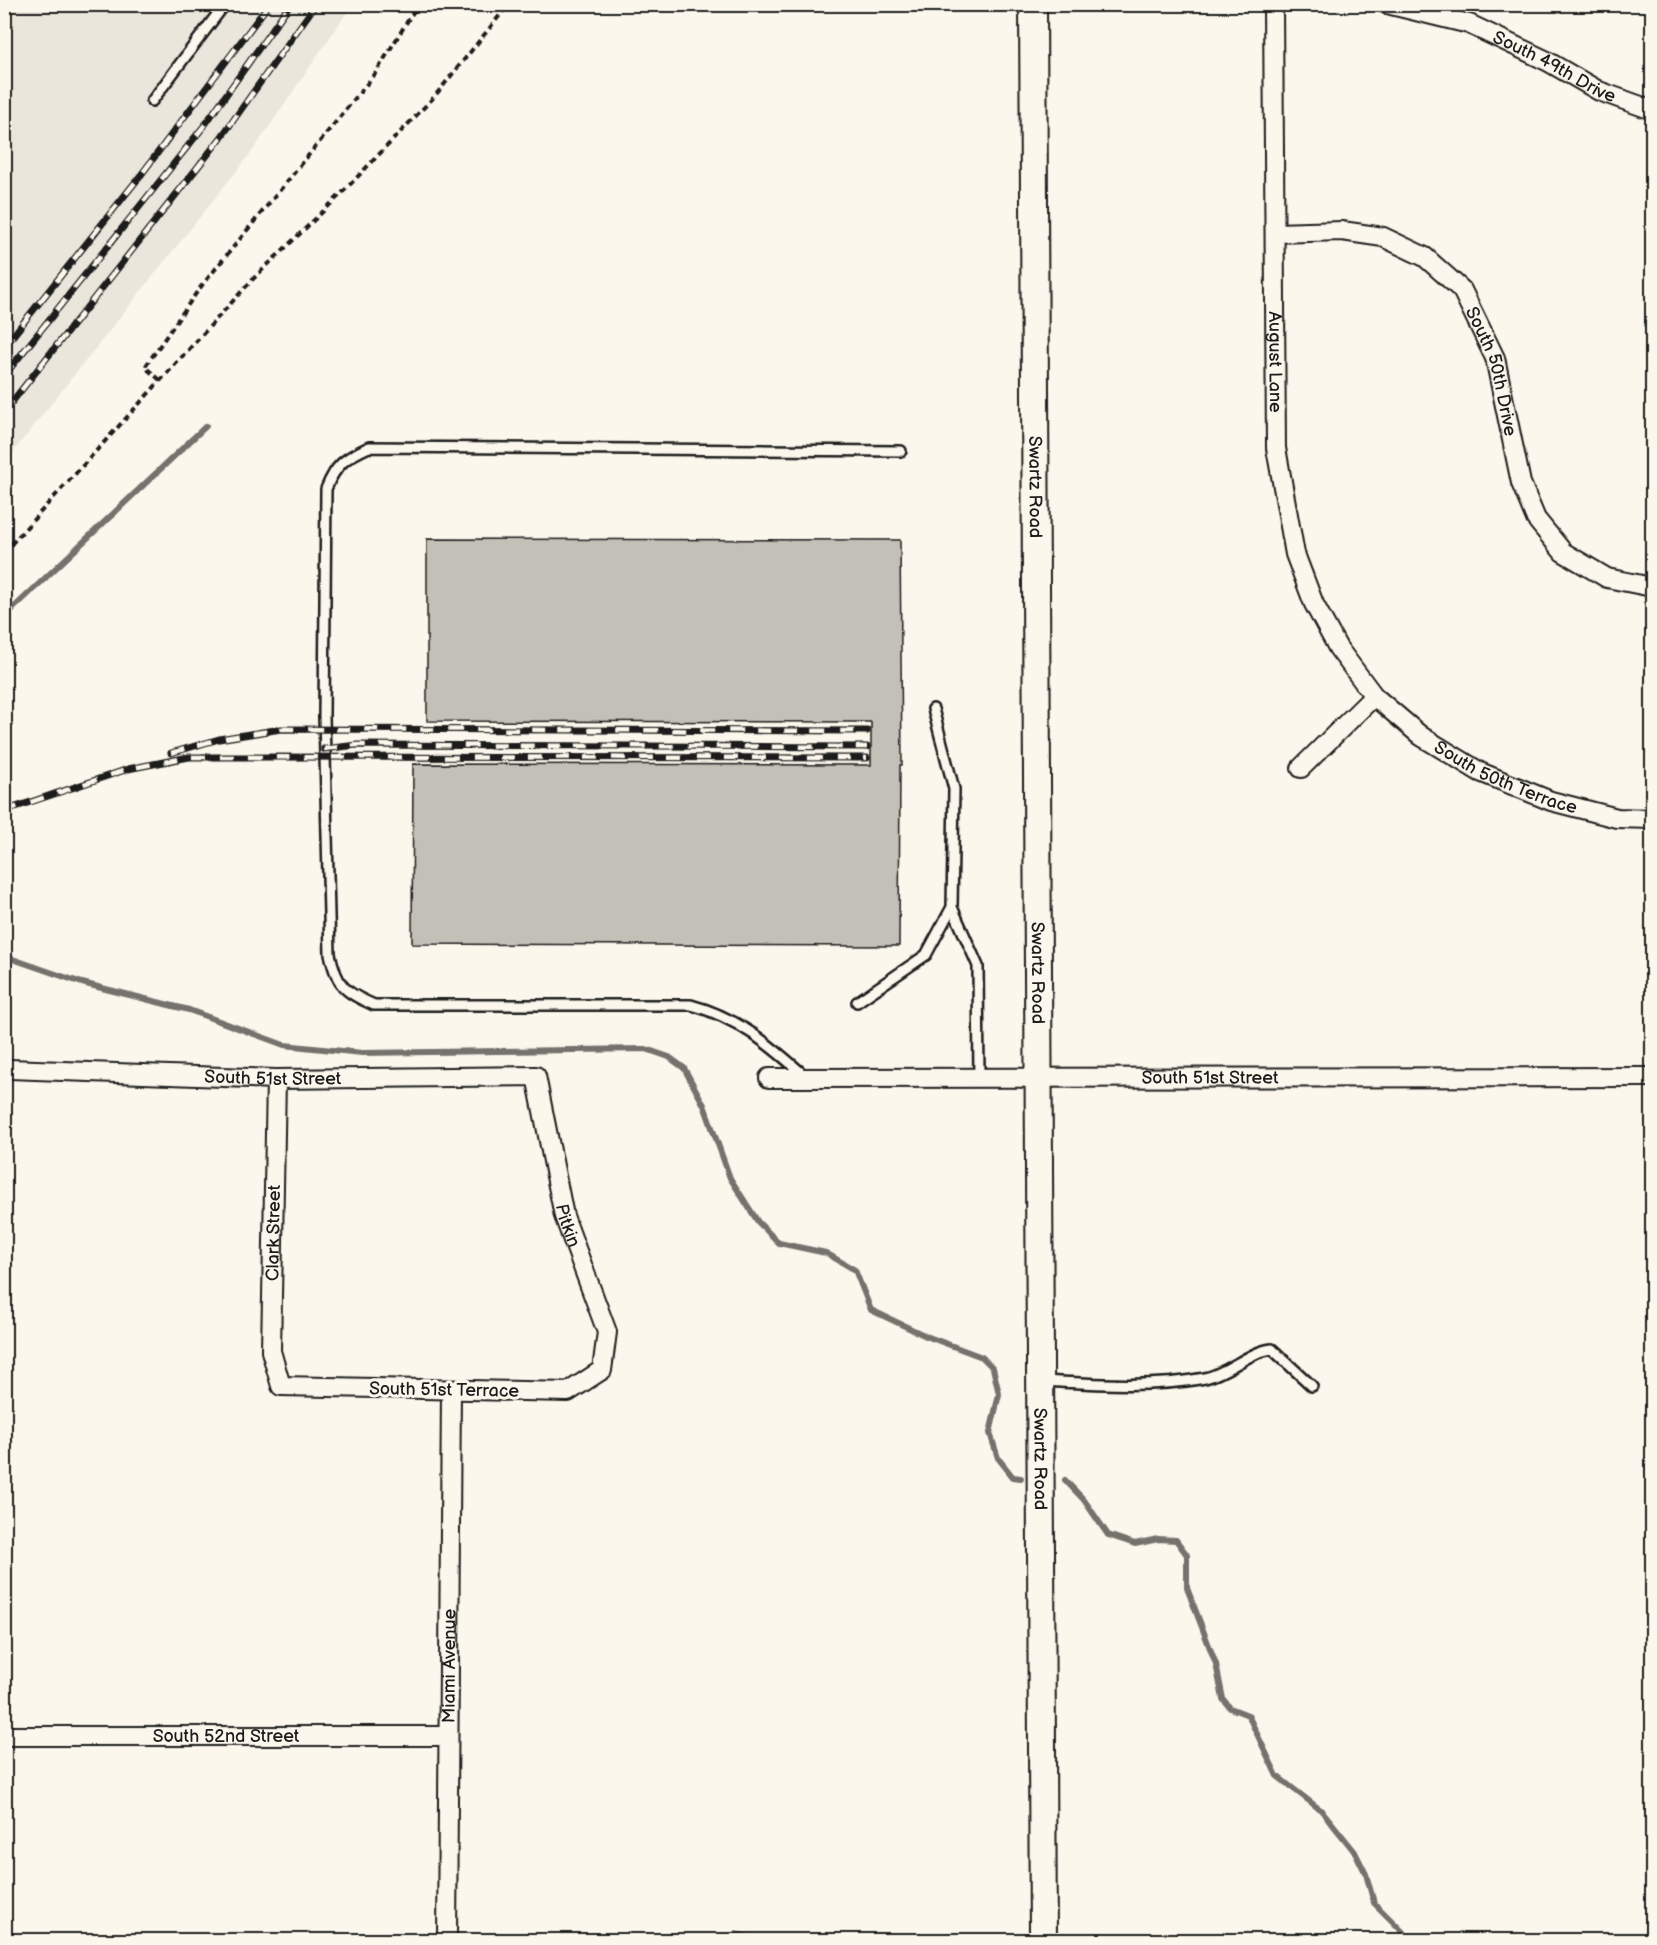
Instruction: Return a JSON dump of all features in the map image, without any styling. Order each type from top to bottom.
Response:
[{"type":"street","name":"Swartz Road","points":[[1033,4],[1043,1941]]},
{"type":"street","name":"August Lane","points":[[1273,4],[1276,448],[1295,554],[1314,604],[1338,648],[1374,696]]},
{"type":"street","name":"South 49th Drive","points":[[1387,4],[1469,24],[1547,60],[1599,91],[1653,110]]},
{"type":"street","name":"South 50th Drive","points":[[1275,233],[1342,231],[1383,237],[1425,257],[1462,290],[1495,358],[1521,483],[1536,519],[1563,552],[1607,578],[1653,587]]},
{"type":"street","points":[[1300,768],[1374,696]]},
{"type":"street","name":"South 50th Terrace","points":[[1374,696],[1421,736],[1480,772],[1562,804],[1617,818],[1653,819]]},
{"type":"street","name":"South 51st Street","points":[[9,1069],[276,1079],[536,1076]]},
{"type":"street","name":"Pitkin","points":[[536,1076],[564,1216],[607,1332],[602,1370]]},
{"type":"street","name":"South 51st Street","points":[[769,1078],[1653,1077]]},
{"type":"street","name":"Clark Street","points":[[276,1079],[271,1351],[281,1386]]},
{"type":"street","name":"South 51st Terrace","points":[[281,1386],[568,1392],[602,1370]]},
{"type":"street","name":"Miami Avenue","points":[[447,1941],[451,1390]]},
{"type":"street","name":"South 52nd Street","points":[[4,1736],[448,1736]]},
{"type":"lane","points":[[152,101],[225,4]]},
{"type":"lane","points":[[809,1079],[766,1042],[735,1021],[691,1005],[374,1005],[348,994],[335,976],[330,954],[324,717],[326,489],[333,470],[348,456],[369,447],[901,451]]},
{"type":"lane","points":[[933,709],[954,789],[952,907],[978,966],[979,1079]]},
{"type":"lane","points":[[857,1002],[926,955],[952,907]]},
{"type":"lane","points":[[1041,1381],[1109,1384],[1206,1378],[1239,1364],[1259,1351],[1272,1349],[1312,1386]]},
{"type":"path","points":[[160,380],[145,367],[199,289],[375,74],[418,4]]},
{"type":"path","points":[[4,552],[253,279],[341,194],[434,97],[509,4]]},
{"type":"shaded area","points":[[5,5],[352,5],[254,149],[5,462]]},
{"type":"shaded area","points":[[735,1932],[775,1940],[723,1940]]},
{"type":"building","points":[[427,539],[900,540],[902,765],[900,765],[899,946],[412,944],[413,764],[871,765],[871,722],[427,721]]},
{"type":"waterway","points":[[4,617],[206,426]]},
{"type":"waterway","points":[[4,956],[82,983],[189,1010],[284,1045],[362,1053],[646,1049],[669,1057],[684,1068],[704,1105],[730,1178],[758,1222],[779,1243],[826,1253],[855,1270],[871,1310],[926,1336],[982,1357],[993,1368],[999,1394],[990,1433],[998,1458],[1013,1477],[1021,1478]]},
{"type":"waterway","points":[[1065,1480],[1084,1500],[1108,1535],[1135,1544],[1158,1539],[1176,1540],[1187,1555],[1187,1588],[1216,1664],[1223,1699],[1230,1708],[1248,1715],[1277,1776],[1322,1811],[1355,1852],[1366,1874],[1374,1903],[1404,1933],[1405,1940]]},
{"type":"railway","points":[[4,347],[141,175],[269,4]]},
{"type":"railway","points":[[4,376],[204,126],[290,4]]},
{"type":"railway","points":[[4,412],[220,139],[316,4]]},
{"type":"railway","points":[[171,753],[219,739],[281,729],[867,731]]},
{"type":"railway","points":[[324,749],[357,745],[867,747]]},
{"type":"railway","points":[[4,811],[128,769],[189,757],[867,758]]}]
